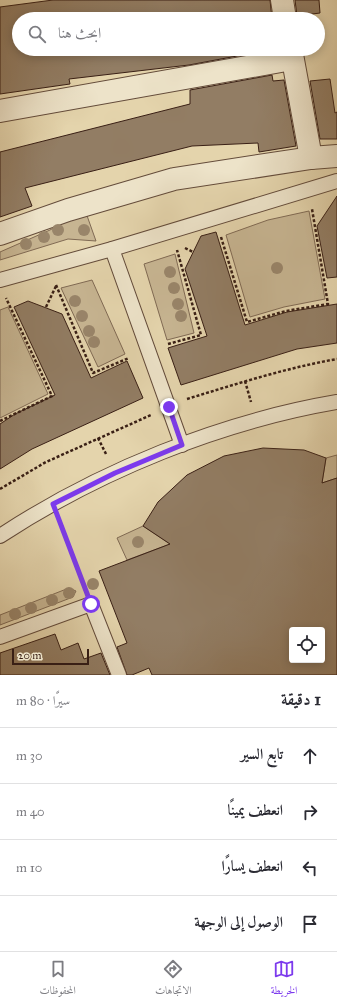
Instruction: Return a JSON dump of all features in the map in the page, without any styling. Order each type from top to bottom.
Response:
[{"type":"street","points":[[282,0],[284,12]]},
{"type":"street","points":[[0,111],[282,56]]},
{"type":"street","points":[[292,56],[311,158]]},
{"type":"street","points":[[0,234],[68,210],[174,179],[311,158],[337,156]]},
{"type":"lane","points":[[2,286],[112,249],[337,181]]},
{"type":"lane","points":[[112,249],[182,445]]},
{"type":"lane","points":[[0,536],[53,504],[115,473],[182,445],[256,420],[337,402]]},
{"type":"lane","points":[[0,637],[91,604],[119,675]]},
{"type":"path","points":[[215,217],[247,322],[286,311],[328,304],[308,190]]},
{"type":"path","points":[[0,421],[52,396],[2,286]]},
{"type":"path","points":[[46,307],[56,286]]},
{"type":"path","points":[[53,504],[91,604]]},
{"type":"shaded area","points":[[85,210],[96,241],[68,239],[0,260],[0,252],[50,230]]},
{"type":"shaded area","points":[[309,211],[325,299],[284,307],[250,317],[226,235],[268,220]]},
{"type":"shaded area","points":[[175,254],[194,333],[167,340],[144,264]]},
{"type":"shaded area","points":[[92,280],[125,354],[98,367],[61,288]]},
{"type":"shaded area","points":[[8,307],[48,394],[0,418],[0,310]]},
{"type":"shaded area","points":[[337,455],[337,478],[322,483],[326,458]]},
{"type":"shaded area","points":[[143,526],[170,544],[127,560],[117,538]]},
{"type":"shaded area","points":[[69,588],[76,591],[73,597],[0,625],[0,615]]},
{"type":"building","points":[[53,0],[270,0],[271,12],[12,12],[12,56],[237,56],[189,65],[69,79],[70,84],[0,94],[0,7]]},
{"type":"building","points":[[295,0],[319,0],[320,12],[296,12]]},
{"type":"building","points":[[272,75],[273,81],[284,80],[296,146],[259,152],[258,143],[192,146],[25,188],[32,206],[0,217],[0,152],[190,104],[190,90]]},
{"type":"building","points":[[330,79],[335,113],[337,112],[337,139],[320,139],[310,81]]},
{"type":"building","points":[[337,196],[337,277],[327,278],[317,226]]},
{"type":"building","points":[[216,232],[245,325],[287,312],[337,304],[337,343],[297,349],[181,385],[168,348],[207,336],[185,269],[201,236]]},
{"type":"building","points":[[28,301],[62,314],[91,378],[127,361],[143,398],[32,449],[0,469],[0,424],[15,414],[55,395],[14,307]]},
{"type":"building","points":[[263,448],[304,450],[326,458],[322,483],[337,478],[337,675],[152,675],[149,668],[132,675],[127,675],[117,647],[127,643],[99,571],[170,544],[143,526],[158,502],[187,475],[224,456]]},
{"type":"building","points":[[55,634],[61,650],[78,643],[84,659],[101,653],[110,675],[0,675],[0,653]]},
{"type":"route","points":[[91,604],[53,504],[115,473],[182,445],[169,407]]}]
